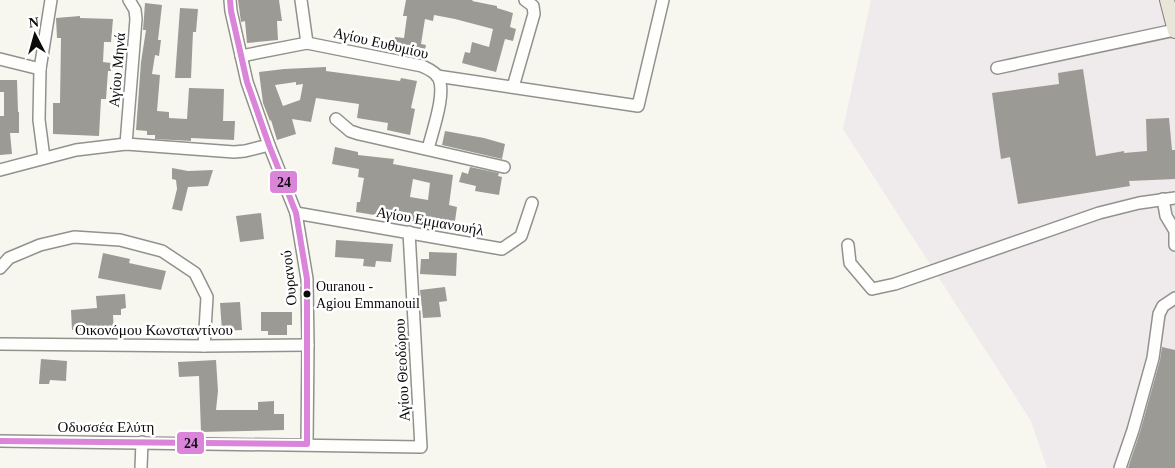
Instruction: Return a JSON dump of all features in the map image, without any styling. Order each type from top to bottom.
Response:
[{"type":"main road","points":[[1167,0],[1175,31]]},
{"type":"street","points":[[44,158],[39,120],[40,70],[51,0]]},
{"type":"street","name":"Αγίου Μηνά","points":[[126,144],[136,19],[135,10],[129,0]]},
{"type":"street","name":"Ουρανού","points":[[230,0],[247,82],[296,213],[307,279],[307,444]]},
{"type":"street","points":[[301,0],[308,43]]},
{"type":"street","points":[[513,87],[534,14],[533,6],[525,0]]},
{"type":"street","points":[[438,76],[638,106],[663,0]]},
{"type":"street","points":[[996,68],[1175,31]]},
{"type":"street","name":"Αγίου Ευθυμίου","points":[[241,56],[308,43],[422,66],[432,70],[438,76],[441,97],[428,149]]},
{"type":"street","points":[[0,59],[40,70]]},
{"type":"street","points":[[336,119],[350,130],[359,134],[504,167]]},
{"type":"street","points":[[0,170],[83,149],[126,144],[234,152],[269,145]]},
{"type":"street","points":[[848,245],[850,263],[872,289],[896,284],[1099,213],[1162,199],[1175,198]]},
{"type":"street","points":[[1162,199],[1166,216],[1175,230],[1175,245]]},
{"type":"street","name":"Αγίου Εμμανουήλ","points":[[296,213],[502,249],[521,236],[532,203]]},
{"type":"street","name":"Αγίου Θεοδώρου","points":[[409,232],[422,447]]},
{"type":"street","points":[[0,268],[9,258],[40,245],[74,237],[120,240],[162,251],[196,273],[207,297],[204,346]]},
{"type":"street","points":[[1120,468],[1133,430],[1153,358],[1159,314],[1163,306],[1175,298]]},
{"type":"street","name":"Οικονόμου Κωνσταντίνου","points":[[0,344],[308,345]]},
{"type":"street","name":"Οδυσσέα Ελύτη","points":[[0,441],[422,447]]},
{"type":"street","points":[[142,442],[142,468]]},
{"type":"shaded area","points":[[871,0],[1175,0],[1175,468],[1047,468],[1031,421],[843,129]]},
{"type":"building","points":[[238,0],[279,0],[282,21],[277,21],[278,40],[247,43],[245,21],[241,22]]},
{"type":"building","points":[[406,0],[473,0],[497,6],[497,8],[513,13],[510,27],[516,29],[513,41],[505,39],[496,72],[462,63],[465,52],[470,53],[472,42],[489,47],[493,29],[455,19],[434,15],[433,21],[425,19],[421,44],[426,45],[424,55],[393,50],[395,37],[404,38],[407,16],[403,16]]},
{"type":"building","points":[[145,3],[162,5],[158,40],[161,40],[159,56],[155,55],[152,74],[160,75],[157,111],[169,112],[169,118],[187,119],[189,88],[224,89],[223,121],[235,121],[234,140],[191,138],[191,141],[155,139],[155,135],[147,135],[147,131],[136,130],[141,62],[146,30],[143,30]]},
{"type":"building","points":[[180,8],[198,9],[196,32],[193,32],[191,78],[175,78]]},
{"type":"building","points":[[80,16],[80,18],[113,19],[111,42],[104,42],[103,62],[111,63],[111,71],[108,71],[106,99],[101,99],[99,136],[53,134],[53,103],[60,103],[61,38],[57,38],[56,18]]},
{"type":"building","points":[[326,67],[326,71],[400,81],[401,78],[417,81],[411,108],[415,109],[410,135],[387,130],[388,123],[357,118],[359,104],[316,98],[311,122],[292,119],[296,134],[277,140],[263,103],[259,72]],"holes":[[[296,82],[296,85],[303,84],[300,100],[283,106],[275,85]]]},
{"type":"building","points":[[1083,69],[1096,156],[1124,151],[1124,153],[1147,151],[1146,119],[1169,118],[1172,150],[1175,150],[1175,179],[1129,181],[1130,186],[1018,204],[1010,157],[1001,159],[992,93],[1059,84],[1058,73]]},
{"type":"building","points":[[0,80],[17,80],[19,133],[10,133],[12,154],[0,155],[0,116],[4,116],[4,92],[0,92]]},
{"type":"building","points":[[445,131],[505,144],[502,159],[442,145]]},
{"type":"building","points":[[335,147],[358,152],[358,155],[394,159],[393,164],[453,175],[449,205],[457,207],[454,228],[356,212],[357,202],[360,202],[364,178],[358,177],[359,169],[332,164]],"holes":[[[413,179],[430,183],[428,200],[410,197]]]},
{"type":"building","points":[[470,167],[499,173],[498,176],[502,177],[499,195],[475,191],[476,186],[459,182],[462,172],[468,174]]},
{"type":"building","points":[[172,168],[188,171],[213,170],[208,186],[188,187],[182,211],[172,209],[177,189],[176,180],[172,179]]},
{"type":"building","points":[[261,213],[264,239],[240,242],[236,216]]},
{"type":"building","points":[[336,240],[393,244],[391,262],[376,261],[375,267],[363,266],[364,259],[335,257]]},
{"type":"building","points":[[429,252],[457,253],[456,276],[420,274],[421,259],[429,259]]},
{"type":"building","points":[[103,253],[130,259],[129,263],[166,271],[161,290],[98,278]]},
{"type":"building","points":[[445,287],[447,301],[439,302],[441,317],[423,318],[420,290]]},
{"type":"building","points":[[125,294],[126,308],[121,309],[121,315],[113,315],[114,332],[99,333],[99,328],[72,330],[71,310],[97,308],[96,296]]},
{"type":"building","points":[[240,302],[242,330],[222,331],[220,303]]},
{"type":"building","points":[[261,312],[292,312],[292,325],[287,325],[287,335],[268,335],[268,331],[261,331]]},
{"type":"building","points":[[1162,347],[1175,350],[1175,468],[1128,468],[1140,432]]},
{"type":"building","points":[[41,359],[67,361],[66,381],[50,380],[49,384],[39,384]]},
{"type":"building","points":[[216,360],[218,391],[216,410],[258,410],[258,402],[274,401],[274,414],[284,414],[284,430],[201,432],[199,376],[179,377],[178,362]]},
{"type":"transit line","name":"24","points":[[0,441],[307,444],[307,279],[296,213],[247,82],[230,0]]},
{"type":"place","name":"Ouranou - Agiou Emmanouil","points":[[307,294]]}]
